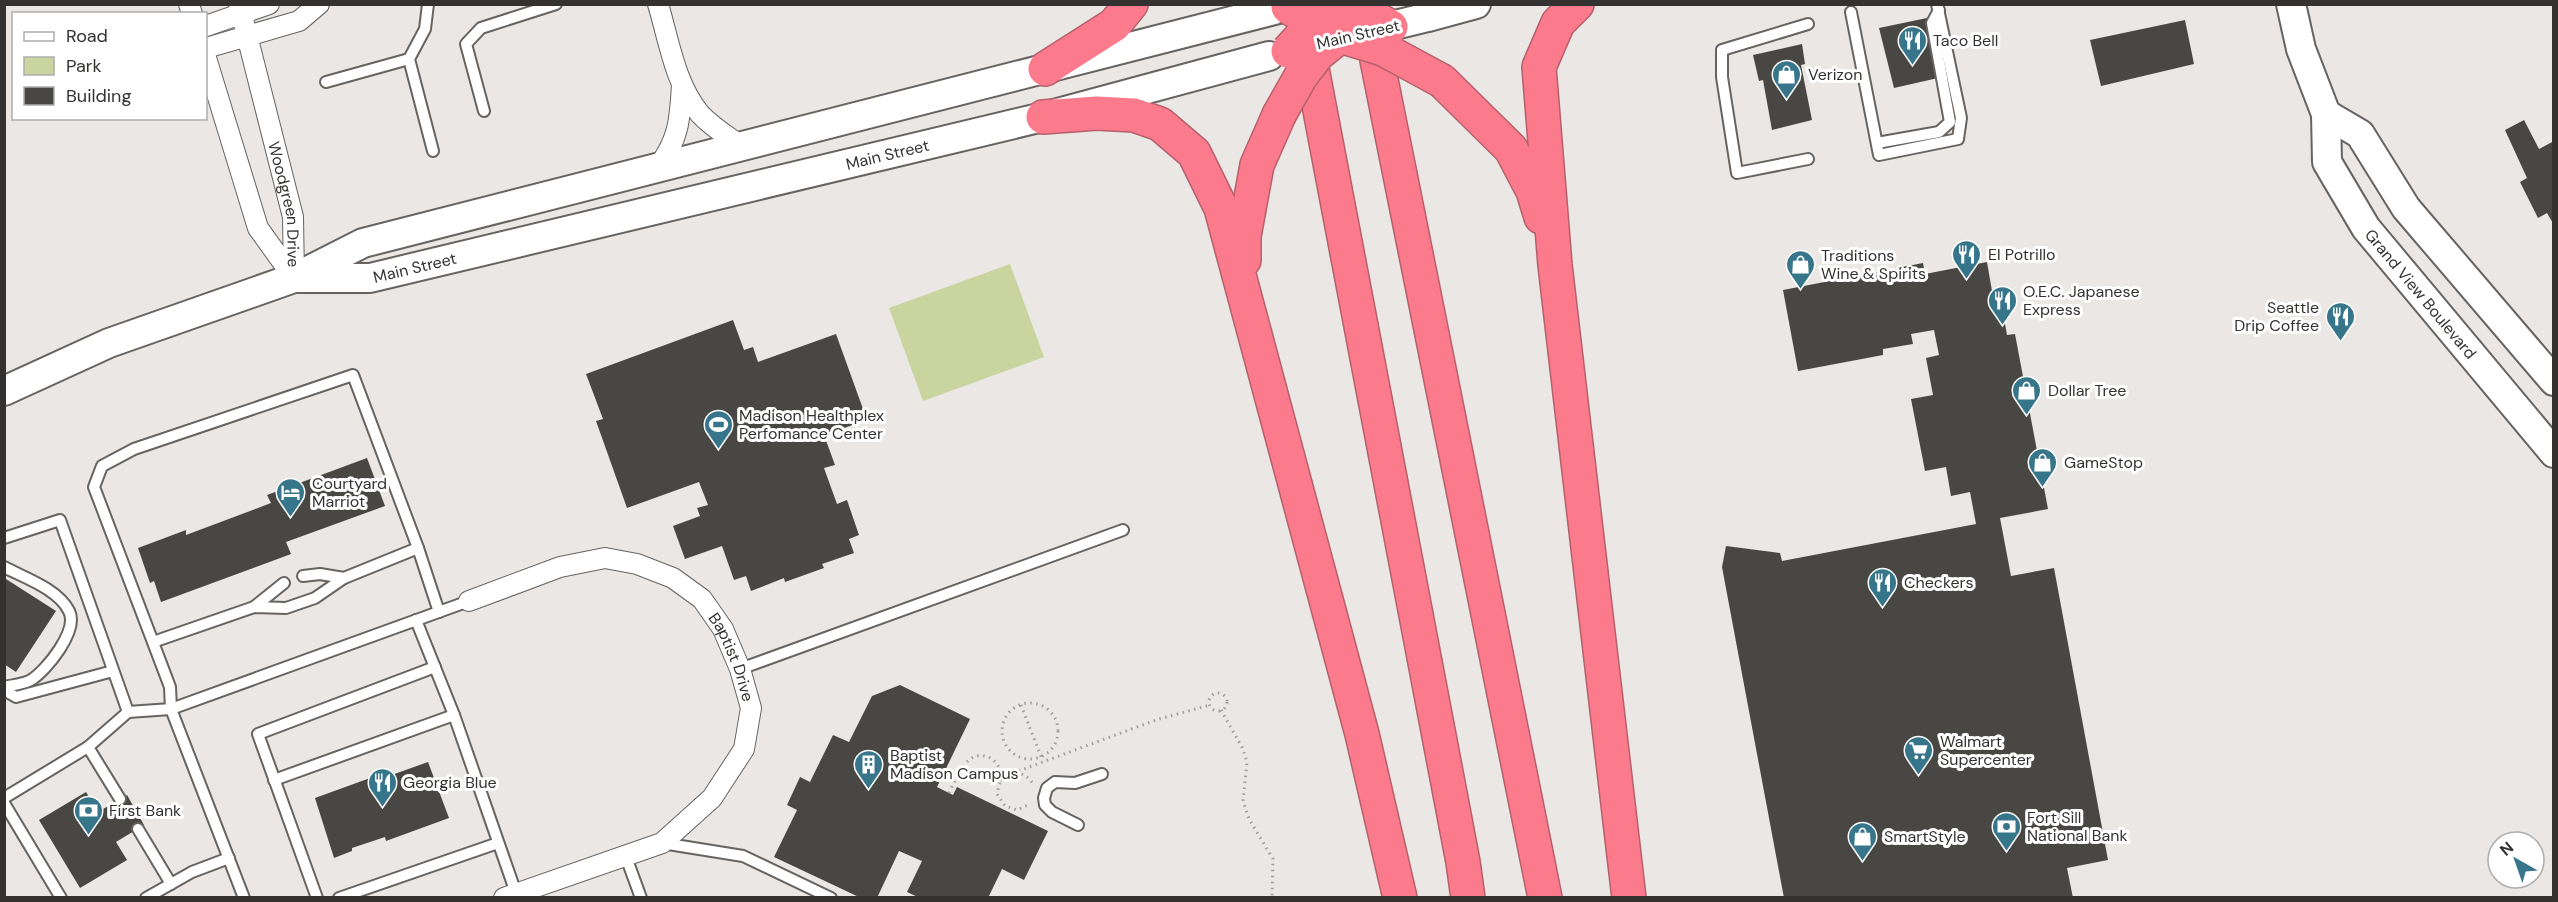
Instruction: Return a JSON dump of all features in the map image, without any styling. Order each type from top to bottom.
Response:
[{"type":"highway","points":[[1045,69],[1114,26],[1131,4]]},
{"type":"highway","points":[[1577,4],[1558,23],[1539,67],[1555,265],[1629,897]]},
{"type":"highway","points":[[1325,10],[1383,49],[1442,81],[1511,149],[1533,191],[1555,265]]},
{"type":"highway","points":[[1325,10],[1390,27]]},
{"type":"highway","points":[[1279,54],[1325,10]]},
{"type":"highway","points":[[1244,294],[1244,236],[1257,165],[1279,115],[1301,76],[1318,54],[1325,10]]},
{"type":"highway","points":[[1325,10],[1468,897]]},
{"type":"highway","points":[[1325,10],[1545,897]]},
{"type":"highway","points":[[1043,117],[1097,112],[1134,115],[1160,124],[1194,153],[1221,208],[1359,723],[1400,897]]},
{"type":"main road","name":"Main Street","points":[[1390,27],[1476,4]]},
{"type":"main road","name":"Grand View Boulevard","points":[[2290,4],[2301,49],[2326,114],[2327,162],[2366,228],[2553,453]]},
{"type":"main road","name":"Main Street","points":[[4,391],[109,343],[294,278],[363,243],[1045,69],[1325,10]]},
{"type":"main road","name":"Main Street","points":[[294,278],[370,278],[1043,117],[1279,54]]},
{"type":"main road","points":[[2326,114],[2360,134],[2406,208],[2553,381]]},
{"type":"street","points":[[207,26],[240,9],[269,4]]},
{"type":"street","points":[[207,48],[299,21],[319,4]]},
{"type":"street","points":[[658,4],[682,85],[700,113],[720,132],[741,146]]},
{"type":"street","name":"Woodgreen Drive","points":[[240,9],[293,217],[294,278]]},
{"type":"street","name":"Woodgreen Drive","points":[[207,61],[258,228],[294,278]]},
{"type":"street","points":[[658,167],[670,151],[677,135],[681,118],[682,85]]},
{"type":"street","name":"Baptist Drive","points":[[470,601],[560,567],[605,558],[637,564],[673,578],[702,599],[723,629],[740,669],[751,708],[744,749],[712,798],[662,843],[512,896]]},
{"type":"lane","points":[[428,4],[425,29],[409,59],[434,151]]},
{"type":"lane","points":[[484,111],[466,44],[480,28],[556,4]]},
{"type":"lane","points":[[1877,143],[1939,132],[1950,122],[1932,23],[1938,7]]},
{"type":"lane","points":[[1851,12],[1879,155],[1958,139],[1961,118],[1938,7]]},
{"type":"lane","points":[[1808,24],[1722,50],[1722,77],[1737,173],[1808,159]]},
{"type":"lane","points":[[326,82],[409,59]]},
{"type":"lane","points":[[244,897],[171,709],[170,687],[94,488],[102,466],[134,449],[352,375],[418,548],[439,612]]},
{"type":"lane","points":[[4,538],[60,520],[128,712]]},
{"type":"lane","points":[[740,669],[1124,530]]},
{"type":"lane","points":[[254,607],[286,608],[315,598],[344,579],[418,548]]},
{"type":"lane","points":[[4,567],[57,596],[70,612],[71,627],[49,665],[30,681],[4,688]]},
{"type":"lane","points":[[303,576],[320,574],[344,579]]},
{"type":"lane","points":[[153,642],[254,607],[284,584]]},
{"type":"lane","points":[[4,798],[88,747],[128,712],[171,709],[470,601]]},
{"type":"lane","points":[[416,620],[454,715],[498,843],[512,896]]},
{"type":"lane","points":[[317,897],[258,734],[435,667]]},
{"type":"lane","points":[[4,688],[16,697],[113,671]]},
{"type":"lane","points":[[274,780],[454,715]]},
{"type":"lane","points":[[88,747],[120,799]]},
{"type":"lane","points":[[1078,825],[1052,812],[1046,805],[1044,798],[1047,788],[1055,782],[1075,783],[1102,774]]},
{"type":"lane","points":[[4,803],[61,897]]},
{"type":"lane","points":[[138,829],[171,884]]},
{"type":"lane","points":[[339,897],[498,843]]},
{"type":"lane","points":[[662,843],[743,856],[831,897]]},
{"type":"lane","points":[[626,857],[641,897]]},
{"type":"lane","points":[[146,897],[192,872],[229,858]]},
{"type":"lane","points":[[237,897],[240,885]]},
{"type":"path","points":[[1210,705],[1214,694],[1223,695],[1227,703],[1221,710]]},
{"type":"path","points":[[1029,703],[1046,708],[1056,720],[1058,737],[1054,746],[1042,759],[1023,758],[1008,749],[1004,741],[1003,723],[1007,715],[1021,705],[1029,703]]},
{"type":"path","points":[[1021,705],[1042,759]]},
{"type":"path","points":[[1000,781],[1013,772],[1042,759],[1156,720],[1210,705]]},
{"type":"path","points":[[1210,705],[1216,710],[1221,710]]},
{"type":"path","points":[[1221,710],[1243,749],[1247,762],[1248,774],[1243,801],[1249,819],[1273,859],[1272,897]]},
{"type":"path","points":[[949,793],[963,765],[978,756],[990,758],[996,762],[1001,774],[998,788],[1000,801],[1010,809],[1024,808],[1033,799]]},
{"type":"path","points":[[1013,772],[1026,775],[1031,780],[1035,793]]},
{"type":"green space","points":[[1010,264],[1044,357],[923,401],[889,308]]},
{"type":"building","name":"Taco Bell","points":[[1927,18],[1938,78],[1894,88],[1879,28]]},
{"type":"building","points":[[2185,20],[2194,64],[2101,86],[2090,40]]},
{"type":"building","name":"Verizon","points":[[1802,44],[1805,64],[1801,65],[1812,120],[1772,130],[1763,80],[1759,81],[1753,55]]},
{"type":"building","points":[[2524,120],[2539,149],[2554,141],[2554,225],[2547,213],[2538,218],[2520,182],[2527,178],[2505,130]]},
{"type":"building","points":[[1987,262],[1993,297],[2000,295],[2007,335],[2015,334],[2048,509],[2000,518],[2011,576],[2054,568],[2108,860],[2067,868],[2073,898],[1784,898],[1722,567],[1726,546],[1780,553],[1782,561],[1976,524],[1970,492],[1951,496],[1946,467],[1925,471],[1911,399],[1933,395],[1926,358],[1939,355],[1934,330],[1911,334],[1913,344],[1883,349],[1883,355],[1798,371],[1783,290],[1923,263],[1925,274]]},
{"type":"building","name":"Madison Healthplex Perfomance Center","points":[[733,320],[744,350],[753,347],[758,362],[836,334],[867,420],[824,435],[835,465],[824,468],[837,504],[847,500],[859,535],[849,539],[854,553],[822,564],[824,568],[785,582],[784,578],[751,591],[746,576],[734,580],[722,546],[685,559],[673,526],[700,516],[697,508],[708,505],[699,482],[627,508],[596,421],[603,419],[586,374]]},
{"type":"building","name":"Courtyard Marriot","points":[[367,458],[385,506],[286,542],[291,554],[161,602],[154,581],[150,583],[138,548],[186,530],[186,535],[271,503],[267,495]]},
{"type":"building","points":[[6,579],[56,611],[16,672],[4,664]]},
{"type":"building","name":"Baptist Madison Campus","points":[[900,685],[970,719],[937,787],[953,795],[957,787],[1048,831],[1024,880],[1002,869],[988,898],[920,898],[907,892],[922,861],[899,851],[877,898],[861,898],[774,857],[797,810],[787,805],[800,777],[810,782],[833,735],[849,742],[872,696]]},
{"type":"building","name":"Georgia Blue","points":[[428,762],[449,818],[386,841],[385,837],[352,848],[352,851],[334,858],[315,798],[370,778],[372,782]]},
{"type":"building","name":"First Bank","points":[[86,792],[98,812],[127,795],[144,825],[116,842],[127,860],[80,888],[39,820]]},
{"type":"place","name":"Taco Bell","points":[[1912,66]]},
{"type":"place","name":"Verizon","points":[[1787,100]]},
{"type":"place","name":"El Potrillo","points":[[1967,280]]},
{"type":"place","name":"Traditions Wine & Spirits","points":[[1800,290]]},
{"type":"place","name":"O.E.C. Japanese Express","points":[[2002,326]]},
{"type":"place","name":"Seattle Drip Coffee","points":[[2340,342]]},
{"type":"place","name":"Dollar Tree","points":[[2027,416]]},
{"type":"place","name":"Madison Healthplex Perfomance Center","points":[[718,450]]},
{"type":"place","name":"GameStop","points":[[2043,488]]},
{"type":"place","name":"Courtyard Marriot","points":[[291,518]]},
{"type":"place","name":"Checkers","points":[[1883,608]]},
{"type":"place","name":"Walmart Supercenter","points":[[1919,776]]},
{"type":"place","name":"Baptist Madison Campus","points":[[869,790]]},
{"type":"place","name":"Georgia Blue","points":[[382,808]]},
{"type":"place","name":"First Bank","points":[[88,836]]},
{"type":"place","name":"Fort Sill National Bank","points":[[2006,852]]},
{"type":"place","name":"SmartStyle","points":[[1863,862]]}]
